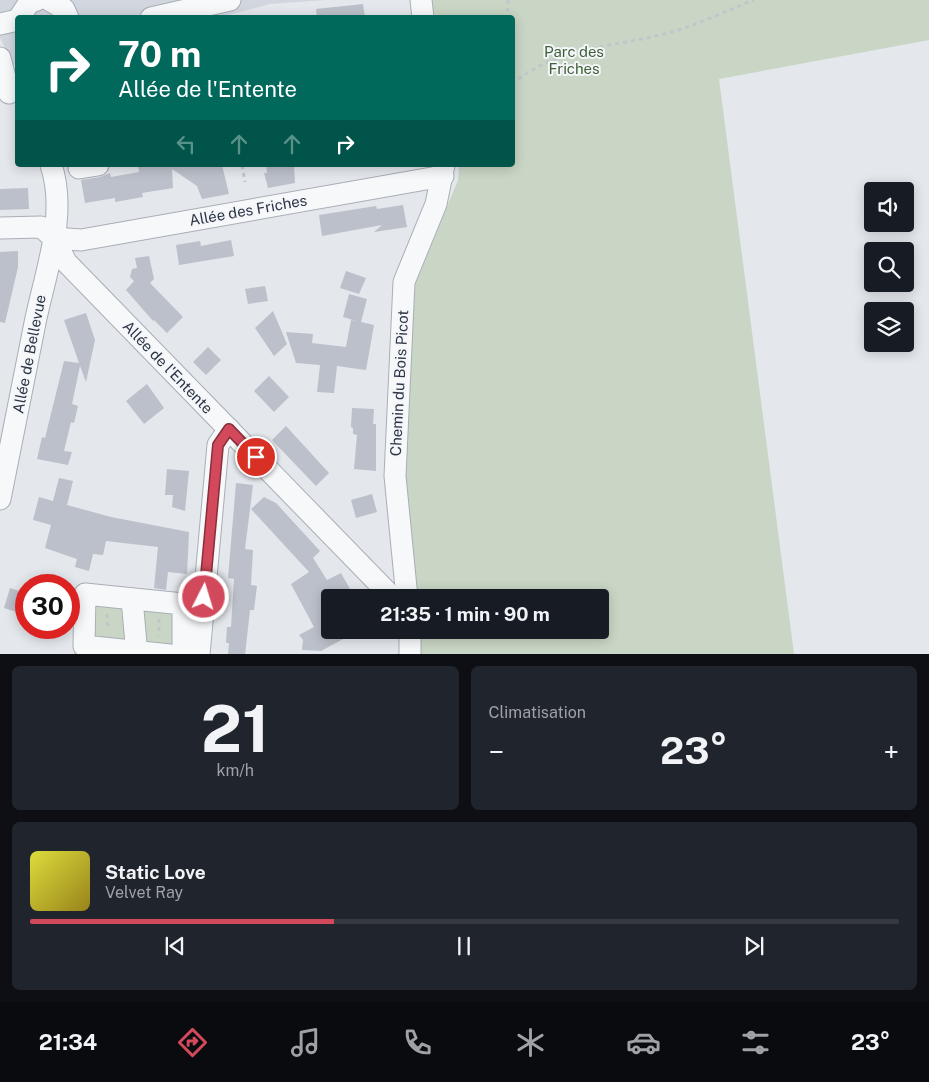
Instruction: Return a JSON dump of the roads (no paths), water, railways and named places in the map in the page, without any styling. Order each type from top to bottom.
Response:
[{"type":"street","points":[[20,15],[29,3],[37,0]]},
{"type":"street","points":[[49,0],[64,9],[67,15]]},
{"type":"street","points":[[160,15],[194,4],[230,0]]},
{"type":"street","points":[[422,0],[422,15]]},
{"type":"street","points":[[0,24],[15,19]]},
{"type":"street","points":[[0,58],[11,91]]},
{"type":"street","name":"Allée de Bellevue","points":[[0,499],[43,281],[54,238],[56,184],[52,167]]},
{"type":"street","name":"Allée des Friches","points":[[54,238],[81,240],[387,175],[443,170]]},
{"type":"street","name":"Chemin du Bois Picot","points":[[406,589],[395,476],[404,282],[436,204],[443,170]]},
{"type":"street","points":[[0,228],[41,227],[54,238]]},
{"type":"street","name":"Allée de l'Entente","points":[[54,238],[66,262],[384,589]]},
{"type":"street","points":[[199,654],[218,445],[229,429]]},
{"type":"street","points":[[165,654],[137,653],[84,646],[85,594],[183,604],[183,654]]},
{"type":"street","points":[[132,599],[137,653]]},
{"type":"street","points":[[410,639],[410,654]]},
{"type":"park label","name":"Parc des Friches","points":[[574,60]]}]
